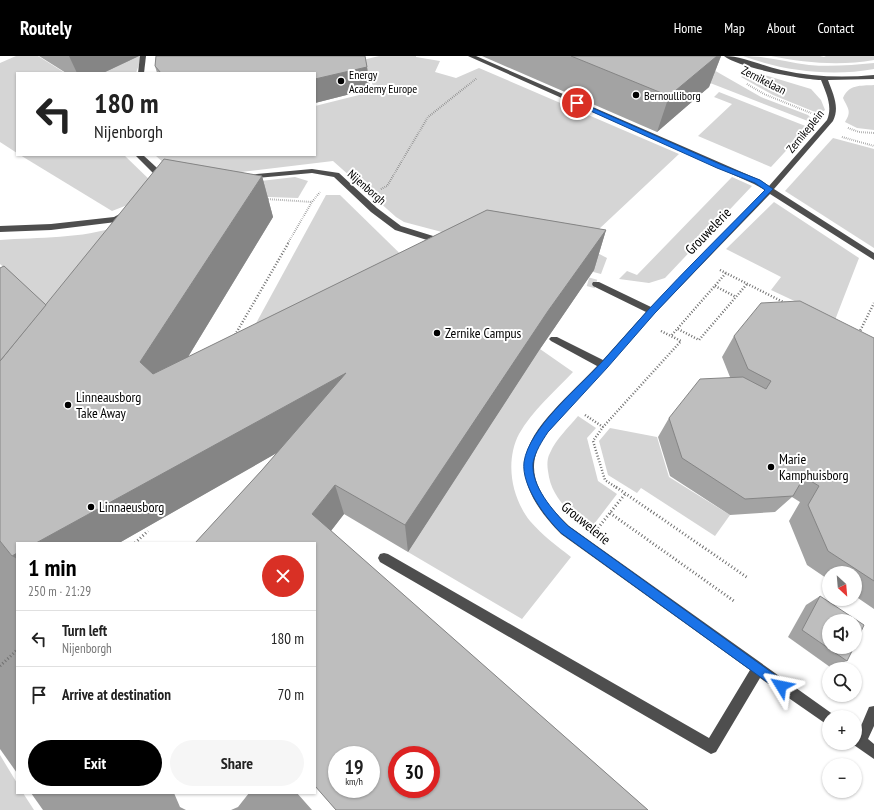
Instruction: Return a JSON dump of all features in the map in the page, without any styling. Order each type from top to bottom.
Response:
[{"type":"street","points":[[141,72],[143,56]]},
{"type":"street","points":[[471,56],[757,182],[874,257]]},
{"type":"street","name":"Zernikelaan","points":[[727,56],[774,72],[795,76],[824,79],[857,79],[874,76]]},
{"type":"street","name":"Zernikeplein","points":[[770,189],[834,116],[834,107],[824,79]]},
{"type":"street","points":[[140,156],[172,188]]},
{"type":"street","name":"Nijenborgh","points":[[239,178],[312,171],[336,175],[398,228],[454,244]]},
{"type":"street","name":"Grouwelerie","points":[[770,189],[652,311],[604,366],[544,429],[536,441],[529,463],[530,475],[542,503],[551,516],[564,530],[757,670],[822,715]]},
{"type":"street","points":[[0,229],[51,227],[116,219],[135,208]]},
{"type":"street","points":[[596,284],[652,311]]},
{"type":"street","points":[[554,339],[604,366]]},
{"type":"street","points":[[384,558],[712,747],[757,670]]},
{"type":"street","points":[[862,733],[874,712]]},
{"type":"street","points":[[862,743],[874,752]]},
{"type":"path","points":[[362,198],[387,186],[428,117],[493,65]]},
{"type":"path","name":"Zernikelaan","points":[[746,84],[777,100],[830,121],[859,132],[874,133]]},
{"type":"path","points":[[840,137],[874,146]]},
{"type":"path","points":[[234,337],[312,202],[336,175]]},
{"type":"path","points":[[264,199],[312,202]]},
{"type":"path","points":[[702,260],[788,305]]},
{"type":"path","points":[[726,273],[671,336],[681,341],[603,427],[593,441],[606,480],[748,578]]},
{"type":"path","points":[[678,328],[699,340],[747,284]]},
{"type":"path","points":[[715,286],[736,297]]},
{"type":"path","points":[[856,340],[874,303]]},
{"type":"path","points":[[585,544],[625,494]]},
{"type":"path","points":[[610,513],[734,601]]},
{"type":"path","points":[[136,542],[148,531]]},
{"type":"path","points":[[0,666],[16,651]]},
{"type":"shaded area","points":[[16,56],[38,56],[63,72],[16,72],[16,152],[0,142],[0,63]]},
{"type":"shaded area","points":[[137,56],[142,56],[136,72],[104,72]]},
{"type":"shaded area","points":[[379,56],[416,56],[440,61],[435,72],[456,78],[479,68],[679,154],[582,245],[607,258],[601,274],[404,222],[396,217],[333,161],[207,176],[179,177],[156,156],[316,156],[316,106],[375,91],[363,60]]},
{"type":"shaded area","points":[[743,56],[776,59],[817,66],[842,66],[874,63],[874,69],[841,72],[807,71],[791,69]]},
{"type":"shaded area","points":[[771,56],[874,56],[874,60],[848,63],[822,63]]},
{"type":"shaded area","points":[[712,69],[761,97],[808,115],[814,121],[813,123],[705,81]]},
{"type":"shaded area","points":[[751,71],[811,89],[821,100],[825,110],[821,113],[815,112],[773,95],[741,77]]},
{"type":"shaded area","points":[[874,85],[874,130],[857,128],[845,122],[849,112],[843,98],[845,93],[852,88]]},
{"type":"shaded area","points":[[719,92],[808,127],[771,167],[698,136],[732,104],[714,97]]},
{"type":"shaded area","points":[[833,138],[874,149],[874,248],[785,191]]},
{"type":"shaded area","points":[[22,156],[125,156],[157,187],[130,204],[112,211]]},
{"type":"shaded area","points":[[295,177],[308,181],[298,198],[176,194],[183,190]]},
{"type":"shaded area","points":[[732,177],[752,186],[665,278],[649,283],[619,279],[627,271],[637,275]]},
{"type":"shaded area","points":[[326,195],[340,195],[424,277],[225,380]]},
{"type":"shaded area","points":[[774,202],[859,258],[835,320],[771,290],[781,277],[726,249]]},
{"type":"shaded area","points":[[118,226],[64,324],[0,264],[0,240],[60,237],[90,233]]},
{"type":"shaded area","points":[[540,349],[573,372],[530,417],[519,434],[512,456],[512,479],[518,501],[530,521],[545,536],[571,557],[522,619],[408,552]]},
{"type":"shaded area","points":[[578,416],[596,428],[587,438],[598,481],[617,494],[591,528],[576,517],[557,497],[550,481],[548,469],[548,457],[553,448],[559,438]]},
{"type":"shaded area","points":[[610,428],[657,437],[669,477],[730,515],[715,536],[641,488],[637,493],[608,475],[599,441]]},
{"type":"shaded area","points":[[0,508],[17,542],[16,772],[0,749]]},
{"type":"shaded area","points":[[0,755],[16,781],[16,794],[24,794],[34,810],[0,810]]},
{"type":"shaded area","points":[[32,794],[174,794],[180,807],[186,810],[43,810]]},
{"type":"shaded area","points":[[248,794],[298,794],[312,810],[231,810],[238,807]]},
{"type":"building","name":"Energy Academy Europe","points":[[156,56],[365,56],[367,67],[316,79],[316,72],[160,72],[155,66]]},
{"type":"building","points":[[571,56],[717,56],[669,96]]},
{"type":"building","name":"Linnaeusborg","points":[[164,159],[262,176],[140,362],[153,374],[487,210],[606,230],[548,311],[405,525],[335,485],[312,514],[648,810],[336,810],[316,787],[316,542],[196,542],[262,470],[346,373],[38,542],[16,542],[16,554],[12,556],[0,541],[0,361]]},
{"type":"building","points":[[4,266],[46,305],[0,361],[0,268]]},
{"type":"building","name":"Marie Kamphuisborg","points":[[800,301],[874,338],[874,581],[862,573],[862,566],[851,566],[828,551],[808,505],[819,486],[804,477],[793,496],[745,499],[682,458],[669,418],[700,379],[743,377],[766,389],[771,381],[748,369],[734,336],[761,303]]},
{"type":"building","points":[[820,596],[822,597],[822,606],[835,606],[847,614],[822,614],[822,644],[802,630]]},
{"type":"building","points":[[837,654],[850,654],[847,661]]},
{"type":"tunnel","points":[[575,278],[596,284]]},
{"type":"place","name":"Energy Academy Europe","points":[[341,81]]},
{"type":"place","name":"Bernoulliborg","points":[[636,95]]},
{"type":"place","name":"Zernike Campus","points":[[437,333]]},
{"type":"place","name":"Linneausborg Take Away","points":[[68,405]]},
{"type":"place","name":"Marie Kamphuisborg","points":[[771,467]]},
{"type":"place","name":"Linnaeusborg","points":[[91,507]]},
{"type":"route","points":[[577,103],[684,149],[770,189],[652,311],[604,366],[544,429],[536,441],[529,463],[530,475],[534,487],[551,516],[564,530],[781,686]]}]
